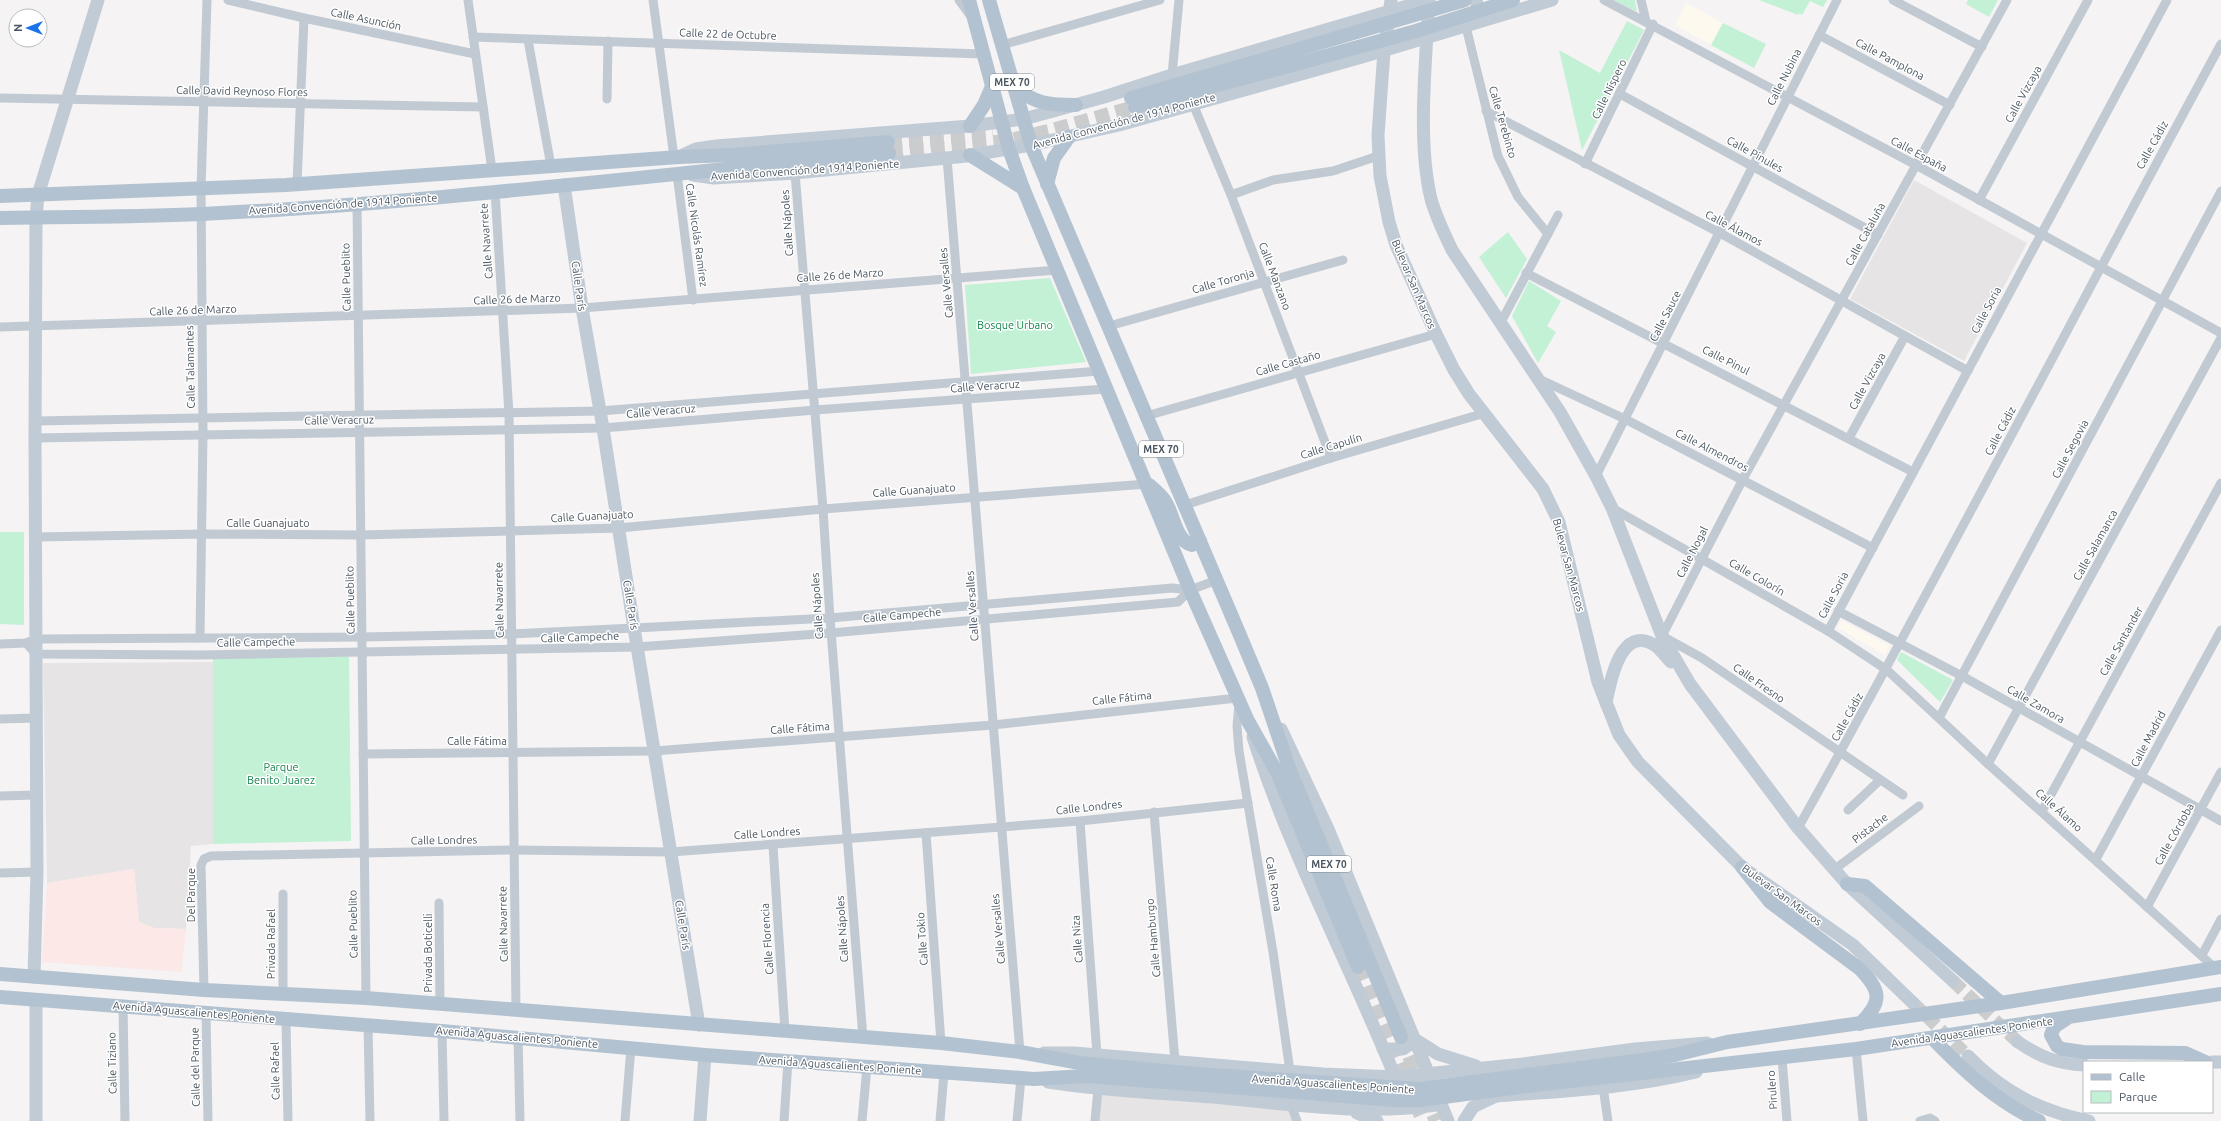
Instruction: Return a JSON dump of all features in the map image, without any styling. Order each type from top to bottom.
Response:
[{"type":"main road","name":"MEX 70","points":[[969,0],[983,54],[993,84],[1009,149],[1023,188],[1190,590],[1248,721],[1278,774],[1358,967]]},
{"type":"main road","name":"MEX 70","points":[[989,0],[1013,86],[1032,145],[1047,184],[1217,580],[1262,688],[1289,768],[1402,1036]]},
{"type":"main road","name":"Avenida Convención de 1914 Poniente","points":[[1291,59],[1465,0]]},
{"type":"main road","name":"Avenida Convención de 1914 Poniente","points":[[1133,103],[1291,59],[1416,31],[1513,0]]},
{"type":"main road","points":[[970,126],[981,111],[993,84]]},
{"type":"main road","points":[[1013,86],[1024,95],[1045,104],[1076,105]]},
{"type":"main road","points":[[1047,184],[1054,158],[1069,137]]},
{"type":"main road","name":"Avenida Convención de 1914 Poniente","points":[[0,196],[297,184],[677,157],[888,147],[681,174],[357,203],[201,214],[0,218]]},
{"type":"main road","points":[[970,155],[1023,188]]},
{"type":"main road","points":[[1147,484],[1163,498],[1183,540],[1192,545],[1200,541]]},
{"type":"main road","points":[[1742,867],[1770,902],[1860,968],[1872,982],[1877,990],[1875,1006],[1860,1024]]},
{"type":"main road","points":[[1847,884],[1865,886],[2001,1003]]},
{"type":"main road","name":"Avenida Aguascalientes Poniente","points":[[0,974],[204,990],[366,998],[941,1043],[1027,1053],[1080,1063],[1198,1074],[1419,1089],[1650,1059],[1675,1055],[1727,1042],[2001,1003],[2218,967]]},
{"type":"main road","name":"Avenida Aguascalientes Poniente","points":[[0,997],[123,1005],[286,1020],[518,1037],[705,1055],[944,1073],[1028,1079],[1085,1076],[1394,1100],[1421,1100],[1527,1086],[1856,1049],[2221,994]]},
{"type":"main road","points":[[2067,1018],[2054,1027],[2051,1035],[2056,1046],[2062,1049],[2083,1052],[2185,1053],[2203,1061]]},
{"type":"main road","points":[[1932,1038],[1980,1084],[2013,1107],[2039,1121]]},
{"type":"street","points":[[34,977],[37,872],[35,718],[36,654],[31,641],[36,537],[34,326],[36,218],[38,195],[98,0]]},
{"type":"street","name":"Calle Talamantes","points":[[200,638],[203,534],[201,189],[207,0]]},
{"type":"street","name":"Calle Asunción","points":[[228,0],[304,18],[475,54]]},
{"type":"street","points":[[468,0],[492,170]]},
{"type":"street","points":[[653,0],[677,157]]},
{"type":"street","points":[[959,0],[975,21]]},
{"type":"street","points":[[1002,45],[1160,0]]},
{"type":"street","points":[[1172,75],[1179,0]]},
{"type":"street","points":[[1428,0],[1424,134],[1426,172],[1439,222],[1452,250],[1538,378],[1596,476],[1612,508],[1662,636],[1690,684]]},
{"type":"street","name":"Avenida Convención de 1914 Poniente","points":[[677,157],[696,149],[716,146],[970,126],[1024,119],[1076,105],[1354,21],[1389,6],[1428,0]]},
{"type":"street","points":[[1476,0],[1477,6],[1482,14],[1491,19]]},
{"type":"street","name":"Avenida Convención de 1914 Poniente","points":[[681,174],[701,178],[714,178],[795,172],[947,158],[1032,145],[1069,137],[1193,104],[1384,51],[1552,0]]},
{"type":"street","name":"Calle España","points":[[1604,0],[1650,23],[1786,98],[1916,165],[2221,333]]},
{"type":"street","points":[[1641,0],[1650,23]]},
{"type":"street","name":"Calle Nubina","points":[[1753,166],[1786,98],[1837,0]]},
{"type":"street","points":[[1893,0],[1982,47]]},
{"type":"street","name":"Calle Cataluña","points":[[1743,479],[2007,0]]},
{"type":"street","name":"Calle Vizcaya","points":[[1979,200],[2088,0]]},
{"type":"street","name":"Calle Soria","points":[[1828,631],[2167,0]]},
{"type":"street","name":"Bulevar San Marcos","points":[[1389,6],[1384,51],[1378,156],[1380,176],[1392,233],[1436,334],[1469,394],[1543,489],[1559,522],[1598,682],[1619,735],[1638,762],[1742,867],[1852,945],[1914,1003]]},
{"type":"street","points":[[297,184],[304,18]]},
{"type":"street","points":[[1354,21],[1368,36],[1366,53],[1362,57]]},
{"type":"street","name":"Calle Níspero","points":[[1585,164],[1620,94],[1650,23]]},
{"type":"street","name":"Calle Terebinto","points":[[1466,27],[1498,156],[1518,197],[1548,234]]},
{"type":"street","name":"Calle Pamplona","points":[[1819,35],[1950,105]]},
{"type":"street","name":"Calle 22 de Octubre","points":[[473,37],[983,54]]},
{"type":"street","points":[[528,40],[551,166]]},
{"type":"street","points":[[607,98],[608,41]]},
{"type":"street","name":"Calle Cádiz","points":[[1798,828],[1887,670],[2100,266],[2221,44]]},
{"type":"street","name":"Calle Pinules","points":[[1620,94],[1878,235]]},
{"type":"street","name":"Calle David Reynoso Flores","points":[[0,98],[300,105],[483,107]]},
{"type":"street","name":"Calle Manzano","points":[[1193,104],[1231,195],[1331,458]]},
{"type":"street","name":"Calle Álamos","points":[[1486,111],[1585,164],[1720,233],[1968,371]]},
{"type":"street","points":[[1231,195],[1273,180],[1333,171],[1378,156]]},
{"type":"street","name":"Calle Versalles","points":[[947,158],[968,399],[1001,827],[1027,1053]]},
{"type":"street","name":"Calle Sauce","points":[[1596,476],[1665,343],[1753,166]]},
{"type":"street","name":"Calle Nápoles","points":[[795,172],[814,394],[863,1038]]},
{"type":"street","name":"Calle Nicolás Ramírez","points":[[681,174],[693,300]]},
{"type":"street","name":"Calle París","points":[[564,185],[582,308],[603,428],[637,647],[699,1025]]},
{"type":"street","name":"Calle Navarrete","points":[[495,191],[510,431],[512,753],[516,1010]]},
{"type":"street","name":"Calle Segovia","points":[[1939,718],[2221,191]]},
{"type":"street","name":"Calle Pueblito","points":[[357,203],[366,998]]},
{"type":"street","points":[[1501,322],[1558,215]]},
{"type":"street","name":"Calle Toronja","points":[[1109,326],[1343,260]]},
{"type":"street","name":"Calle 26 de Marzo","points":[[0,327],[202,322],[359,315],[503,312],[582,308],[1058,270]]},
{"type":"street","name":"Calle Pinul","points":[[1526,273],[1914,472]]},
{"type":"street","name":"Calle Castaño","points":[[1146,416],[1436,334]]},
{"type":"street","name":"Calle Vizcaya","points":[[1849,438],[1905,336]]},
{"type":"street","name":"Calle Salamanca","points":[[1988,764],[2020,708],[2221,338]]},
{"type":"street","name":"Calle Veracruz","points":[[34,421],[509,414],[600,411],[966,383],[1099,371]]},
{"type":"street","name":"Calle Almendros","points":[[1538,378],[1626,419],[1873,548]]},
{"type":"street","name":"Calle Veracruz","points":[[34,438],[203,434],[510,431],[603,428],[815,410],[1106,389]]},
{"type":"street","name":"Calle Capulín","points":[[1185,506],[1331,458],[1485,413]]},
{"type":"street","points":[[218,434],[216,427],[219,419]]},
{"type":"street","name":"Calle Nogal","points":[[1662,636],[1743,479]]},
{"type":"street","name":"Calle Santander","points":[[2042,811],[2221,483]]},
{"type":"street","name":"Calle Guanajuato","points":[[36,537],[203,534],[361,535],[619,528],[823,509],[1147,484]]},
{"type":"street","name":"Calle Colorín","points":[[1612,508],[1828,631],[1887,670]]},
{"type":"street","name":"Calle Campeche","points":[[36,654],[512,651],[637,647],[831,633],[1178,602],[1190,590],[1217,580]]},
{"type":"street","name":"Calle Campeche","points":[[0,644],[31,641],[511,634],[830,618],[1172,588],[1190,590]]},
{"type":"street","name":"Calle Zamora","points":[[1838,611],[1900,645],[1962,676],[2221,821]]},
{"type":"street","name":"Calle Madrid","points":[[2096,860],[2221,630]]},
{"type":"street","name":"Calle Fresno","points":[[1662,636],[1702,658],[1840,754],[1903,795]]},
{"type":"street","points":[[1606,704],[1613,669],[1625,648],[1633,643],[1649,642],[1657,647],[1690,684],[1798,828],[1847,884],[1953,981]]},
{"type":"street","name":"Calle Álamo","points":[[1887,670],[1988,764],[2147,907],[2218,967]]},
{"type":"street","name":"MEX 70","points":[[1262,688],[1328,829],[1448,1121]]},
{"type":"street","name":"Calle Fátima","points":[[363,754],[654,751],[993,725],[1238,699]]},
{"type":"street","name":"Calle Roma","points":[[1238,699],[1239,745],[1290,1071]]},
{"type":"street","points":[[0,718],[35,718]]},
{"type":"street","name":"MEX 70","points":[[1248,721],[1262,764],[1316,898],[1396,1077],[1413,1121]]},
{"type":"street","name":"Calle Córdoba","points":[[2147,907],[2221,772]]},
{"type":"street","points":[[1848,810],[1880,780]]},
{"type":"street","points":[[0,796],[36,795]]},
{"type":"street","name":"Calle Londres","points":[[286,854],[364,854],[514,850],[671,852],[773,846],[1080,821],[1248,803]]},
{"type":"street","name":"Pistache","points":[[1835,870],[1919,806]]},
{"type":"street","name":"Calle Hamburgo","points":[[1154,812],[1175,1061]]},
{"type":"street","name":"Calle Niza","points":[[1080,821],[1097,1055]]},
{"type":"street","name":"Calle Tokio","points":[[926,833],[941,1043]]},
{"type":"street","name":"Calle Florencia","points":[[773,846],[785,1031]]},
{"type":"street","name":"Del Parque","points":[[204,990],[201,866],[204,859],[211,856],[286,854]]},
{"type":"street","points":[[0,873],[37,872]]},
{"type":"street","name":"Privada Rafael","points":[[283,894],[283,993]]},
{"type":"street","name":"Privada Boticelli","points":[[439,902],[440,1004]]},
{"type":"street","points":[[2202,955],[2221,919]]},
{"type":"street","points":[[36,1000],[36,1121]]},
{"type":"street","name":"Calle Tiziano","points":[[123,1005],[125,1121]]},
{"type":"street","name":"Calle del Parque","points":[[206,1013],[208,1121]]},
{"type":"street","name":"Calle Rafael","points":[[286,1020],[288,1121]]},
{"type":"street","points":[[368,1025],[370,1121]]},
{"type":"street","points":[[442,1031],[444,1121]]},
{"type":"street","points":[[518,1037],[520,1121]]},
{"type":"street","points":[[1383,1049],[1403,1049],[1416,1040],[1438,1054],[1483,1068]]},
{"type":"street","name":"Avenida Aguascalientes Poniente","points":[[1027,1053],[1058,1052],[1324,1074],[1396,1077],[1592,1056],[1635,1049],[1727,1042]]},
{"type":"street","points":[[2018,1042],[2038,1056],[2053,1061],[2083,1065]]},
{"type":"street","points":[[625,1121],[631,1048]]},
{"type":"street","points":[[1856,1049],[1863,1121]]},
{"type":"street","points":[[700,1121],[705,1055]]},
{"type":"street","points":[[1968,1056],[1988,1076],[2024,1098],[2050,1111],[2089,1121]]},
{"type":"street","name":"Pirulero","points":[[1782,1058],[1787,1121]]},
{"type":"street","points":[[784,1121],[788,1061]]},
{"type":"street","name":"Avenida Aguascalientes Poniente","points":[[1028,1079],[1098,1089],[1351,1110],[1408,1109],[1496,1096],[1604,1087],[1665,1080],[1723,1065]]},
{"type":"street","points":[[862,1121],[867,1067]]},
{"type":"street","points":[[1483,1068],[1476,1072],[1472,1078],[1474,1089],[1483,1095],[1496,1096]]},
{"type":"street","points":[[940,1121],[944,1073]]},
{"type":"street","points":[[1320,1107],[1328,1089],[1324,1074]]},
{"type":"street","points":[[1017,1121],[1028,1079]]},
{"type":"street","points":[[1604,1087],[1608,1121]]},
{"type":"street","points":[[1095,1121],[1098,1089]]},
{"type":"street","points":[[1464,1121],[1473,1107],[1496,1096]]},
{"type":"street","points":[[1291,1105],[1297,1121]]},
{"type":"street","points":[[1351,1110],[1377,1121]]},
{"type":"street","points":[[1920,1121],[1930,1118],[1935,1121]]},
{"type":"shaded area","points":[[1686,3],[1723,23],[1711,45],[1675,25]]},
{"type":"shaded area","points":[[1914,180],[2027,243],[1964,361],[1850,299]]},
{"type":"shaded area","points":[[1841,620],[1890,646],[1885,655],[1838,628]]},
{"type":"shaded area","points":[[213,662],[213,844],[191,846],[186,929],[154,928],[139,922],[134,869],[47,883],[43,663]]},
{"type":"shaded area","points":[[134,869],[139,922],[154,928],[186,929],[181,972],[42,962],[47,883]]},
{"type":"shaded area","points":[[1098,1089],[1291,1105],[1297,1121],[1095,1121]]},
{"type":"green space","points":[[1614,0],[1635,0],[1637,12]]},
{"type":"green space","points":[[1759,0],[1827,0],[1823,7],[1810,1],[1802,15],[1799,13],[1798,15]]},
{"type":"green space","points":[[1968,0],[1998,0],[1989,17],[1966,4]]},
{"type":"green space","points":[[1627,21],[1644,30],[1582,150],[1559,50],[1600,73]]},
{"type":"green space","points":[[1723,23],[1766,44],[1754,68],[1711,45]]},
{"type":"green space","points":[[1508,232],[1527,259],[1506,298],[1479,257]]},
{"type":"green space","name":"Bosque Urbano","points":[[1050,278],[1086,362],[971,374],[965,285]]},
{"type":"green space","points":[[1529,281],[1561,301],[1547,326],[1556,332],[1538,363],[1512,316]]},
{"type":"green space","points":[[0,532],[24,532],[24,625],[0,624]]},
{"type":"green space","points":[[1901,652],[1953,680],[1940,702],[1897,660]]},
{"type":"green space","name":"Parque Benito Juarez","points":[[349,657],[351,841],[213,844],[213,658]]},
{"type":"tunnel","points":[[889,153],[1006,141],[1049,131],[1134,107]]},
{"type":"tunnel","points":[[888,142],[993,133]]},
{"type":"tunnel","points":[[1358,967],[1423,1121]]},
{"type":"tunnel","points":[[1953,981],[2018,1042]]},
{"type":"tunnel","points":[[1913,1003],[1968,1056]]},
{"type":"tunnel","points":[[1401,1037],[1436,1121]]}]
